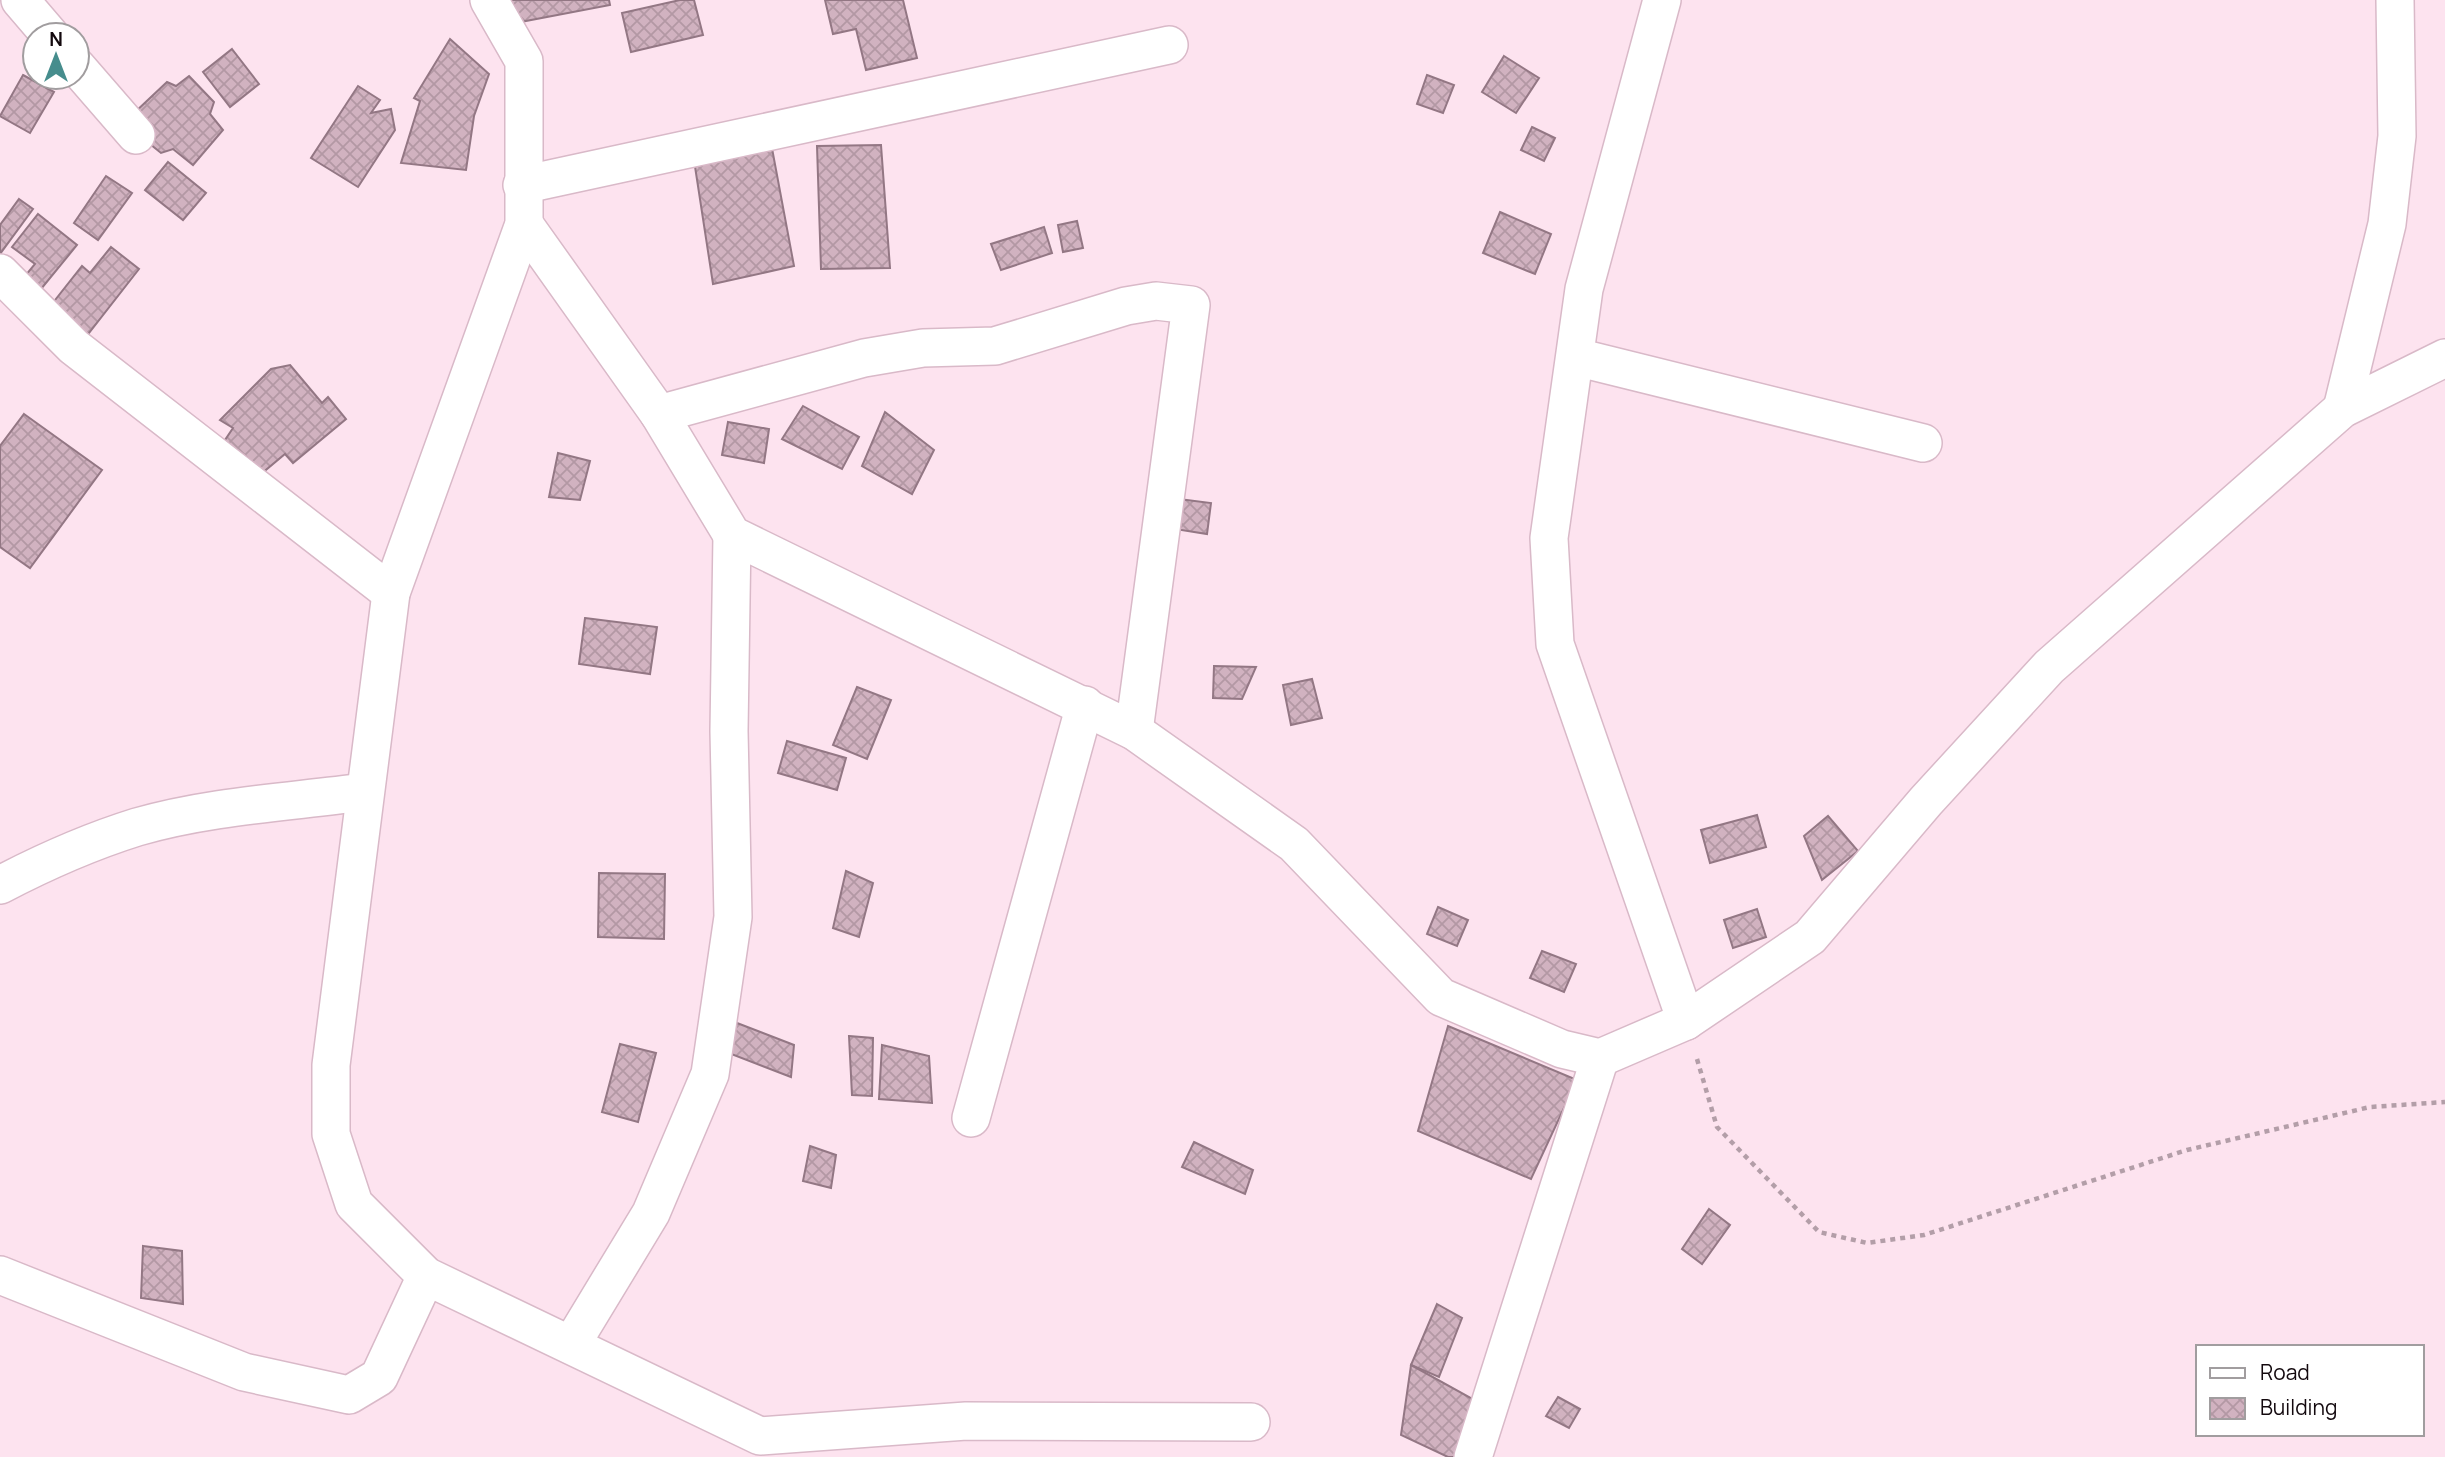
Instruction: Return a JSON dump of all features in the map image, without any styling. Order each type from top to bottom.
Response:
[{"type":"street","points":[[20,0],[38,21]]},
{"type":"street","points":[[489,0],[524,61],[524,224],[391,593],[363,792],[331,1065],[331,1134],[354,1204],[426,1276],[760,1436],[966,1421],[1251,1422]]},
{"type":"street","points":[[1662,0],[1584,289],[1549,538],[1555,644],[1686,1021]]},
{"type":"street","points":[[2342,409],[2387,224],[2397,136],[2395,0]]},
{"type":"street","points":[[522,185],[1169,45]]},
{"type":"street","points":[[91,82],[136,135]]},
{"type":"street","points":[[524,224],[659,414],[732,535],[729,731],[733,917],[710,1074],[651,1213],[571,1345]]},
{"type":"street","points":[[0,273],[74,347],[391,593]]},
{"type":"street","points":[[659,414],[864,358],[923,348],[995,346],[1146,303],[1191,305],[1134,731]]},
{"type":"street","points":[[1576,357],[1923,443]]},
{"type":"street","points":[[732,535],[1134,731],[1294,844],[1441,998],[1562,1049],[1600,1058],[1686,1021],[1810,937],[1926,801],[2049,667],[2342,409],[2445,358]]},
{"type":"street","points":[[971,1118],[1085,705]]},
{"type":"street","points":[[0,886],[58,855],[138,827],[199,814],[363,792]]},
{"type":"street","points":[[1474,1457],[1600,1058]]},
{"type":"street","points":[[0,1275],[244,1372],[349,1395],[379,1377],[426,1276]]},
{"type":"path","points":[[1686,1021],[1717,1127],[1819,1232],[1867,1243],[1924,1235],[2187,1150],[2370,1107],[2445,1102]]},
{"type":"building","points":[[505,0],[609,0],[610,5],[510,24]]},
{"type":"building","points":[[680,0],[694,0],[703,35],[631,52],[622,13]]},
{"type":"building","points":[[825,0],[903,0],[917,58],[866,70],[856,29],[833,34]]},
{"type":"building","points":[[450,39],[489,74],[474,116],[466,170],[401,163],[420,101],[414,98]]},
{"type":"building","points":[[232,49],[259,84],[230,107],[203,72]]},
{"type":"building","points":[[1504,56],[1539,78],[1516,113],[1482,92]]},
{"type":"building","points":[[1427,75],[1454,85],[1443,113],[1417,104]]},
{"type":"building","points":[[189,76],[214,102],[210,114],[223,130],[193,165],[173,149],[161,153],[150,144],[132,115],[167,82],[176,86]]},
{"type":"building","points":[[21,79],[21,91],[54,92],[30,133],[0,116]]},
{"type":"building","points":[[358,86],[380,100],[371,113],[391,109],[395,130],[358,187],[311,158]]},
{"type":"building","points":[[1532,127],[1555,138],[1544,161],[1521,150]]},
{"type":"building","points":[[771,143],[794,266],[713,284],[694,160]]},
{"type":"building","points":[[881,145],[890,268],[821,269],[817,146]]},
{"type":"building","points":[[168,162],[206,193],[183,220],[145,190]]},
{"type":"building","points":[[106,176],[132,193],[98,240],[74,223]]},
{"type":"building","points":[[19,199],[33,209],[0,254],[0,225]]},
{"type":"building","points":[[1500,212],[1551,234],[1535,274],[1483,253]]},
{"type":"building","points":[[38,214],[77,245],[41,289],[25,276],[35,264],[12,247]]},
{"type":"building","points":[[1077,221],[1083,248],[1063,252],[1058,225]]},
{"type":"building","points":[[1044,227],[1052,253],[1001,270],[991,244]]},
{"type":"building","points":[[111,247],[139,269],[85,338],[48,309],[82,266],[90,273]]},
{"type":"building","points":[[290,365],[322,403],[328,397],[346,419],[293,463],[285,454],[255,479],[223,443],[233,428],[220,420],[271,369]]},
{"type":"building","points":[[803,406],[859,437],[842,469],[782,439]]},
{"type":"building","points":[[885,412],[934,450],[912,494],[862,466]]},
{"type":"building","points":[[24,414],[102,470],[30,568],[0,547],[0,446]]},
{"type":"building","points":[[728,422],[769,429],[764,463],[722,455]]},
{"type":"building","points":[[558,453],[590,461],[580,500],[549,497]]},
{"type":"building","points":[[1179,499],[1211,503],[1207,534],[1175,529]]},
{"type":"building","points":[[585,618],[657,627],[650,674],[579,664]]},
{"type":"building","points":[[1214,666],[1256,667],[1242,699],[1213,698]]},
{"type":"building","points":[[1312,679],[1322,718],[1291,725],[1283,685]]},
{"type":"building","points":[[857,687],[891,700],[867,759],[833,745]]},
{"type":"building","points":[[787,741],[846,758],[837,790],[778,773]]},
{"type":"building","points":[[1757,815],[1766,847],[1710,863],[1701,830]]},
{"type":"building","points":[[1828,816],[1858,851],[1822,880],[1804,836]]},
{"type":"building","points":[[846,871],[873,883],[859,937],[833,928]]},
{"type":"building","points":[[599,873],[665,874],[664,939],[598,937]]},
{"type":"building","points":[[1438,907],[1468,920],[1457,946],[1427,934]]},
{"type":"building","points":[[1757,909],[1766,937],[1733,948],[1724,920]]},
{"type":"building","points":[[1542,951],[1576,964],[1564,992],[1530,978]]},
{"type":"building","points":[[737,1023],[794,1045],[791,1077],[726,1052]]},
{"type":"building","points":[[1448,1026],[1577,1080],[1531,1179],[1418,1131]]},
{"type":"building","points":[[849,1036],[873,1038],[872,1096],[852,1095]]},
{"type":"building","points":[[620,1044],[656,1053],[638,1122],[602,1112]]},
{"type":"building","points":[[882,1045],[929,1056],[932,1103],[879,1099]]},
{"type":"building","points":[[1194,1142],[1253,1170],[1245,1194],[1182,1167]]},
{"type":"building","points":[[810,1146],[836,1155],[831,1188],[803,1181]]},
{"type":"building","points":[[1709,1209],[1730,1225],[1702,1264],[1682,1249]]},
{"type":"building","points":[[143,1246],[182,1251],[183,1304],[141,1298]]},
{"type":"building","points":[[1437,1304],[1462,1318],[1439,1377],[1411,1365]]},
{"type":"building","points":[[1411,1365],[1489,1408],[1459,1457],[1448,1457],[1401,1435]]},
{"type":"building","points":[[1558,1397],[1580,1409],[1569,1428],[1546,1416]]}]
